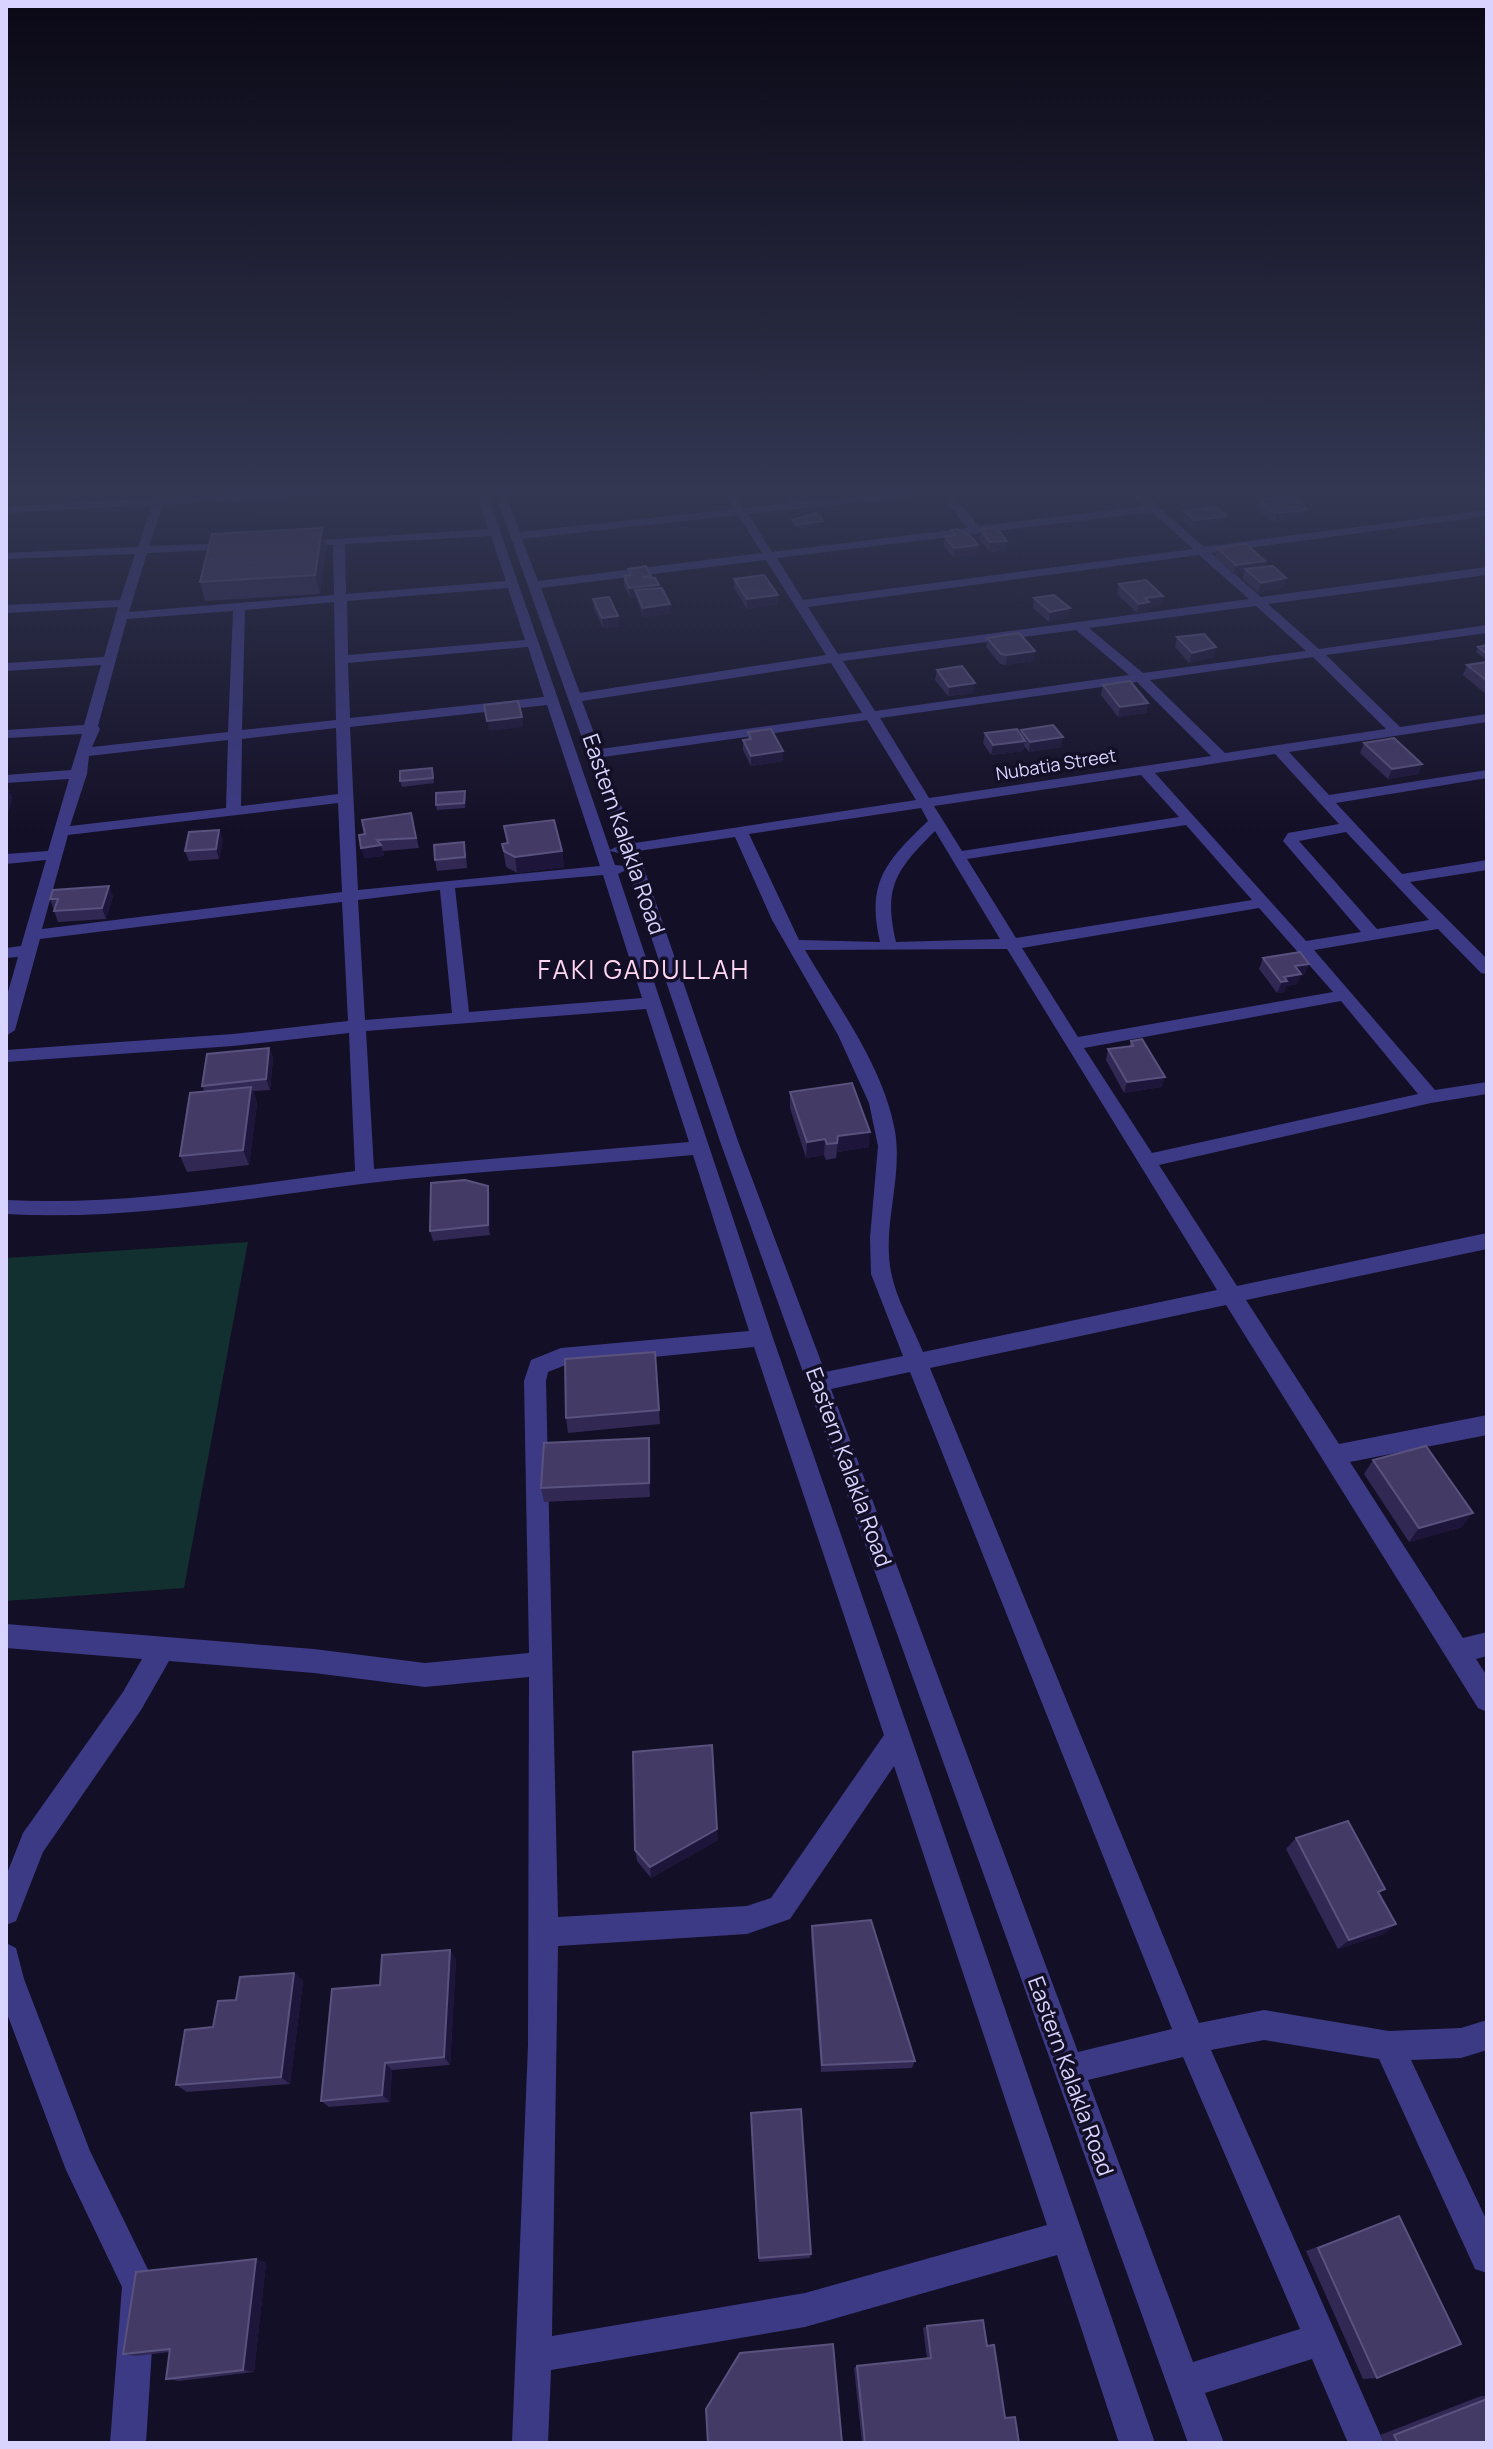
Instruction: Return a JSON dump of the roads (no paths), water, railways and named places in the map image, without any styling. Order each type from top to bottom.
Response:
[{"type":"street","points":[[6,1030],[126,604]]},
{"type":"street","points":[[6,609],[124,610],[261,604]]},
{"type":"street","points":[[341,604],[345,798],[365,1177]]},
{"type":"street","name":"Eastern Kalakla Road","points":[[528,604],[533,643],[596,754],[730,1144],[1206,2443]]},
{"type":"street","name":"Eastern Kalakla Road","points":[[532,604],[564,699],[606,861],[698,1148],[1137,2443]]},
{"type":"street","points":[[800,604],[1146,1161],[1487,1699]]},
{"type":"street","points":[[86,752],[564,699],[835,658],[1242,604]]},
{"type":"street","points":[[1262,604],[1396,731]]},
{"type":"street","points":[[233,812],[239,606]]},
{"type":"street","points":[[1079,626],[1140,678],[1222,758]]},
{"type":"street","points":[[596,754],[1487,629]]},
{"type":"street","points":[[341,660],[533,643]]},
{"type":"street","points":[[6,667],[111,660]]},
{"type":"street","name":"Nubatia Street","points":[[6,953],[30,943],[350,895],[633,858],[740,831],[1487,718]]},
{"type":"street","points":[[6,734],[93,729]]},
{"type":"street","points":[[1278,749],[1398,879],[1485,965]]},
{"type":"street","points":[[1145,770],[1345,995],[1431,1097]]},
{"type":"street","points":[[6,779],[80,774]]},
{"type":"street","points":[[1325,800],[1487,774]]},
{"type":"street","points":[[64,831],[345,798]]},
{"type":"street","points":[[957,856],[1188,820]]},
{"type":"street","points":[[889,947],[881,910],[883,893],[909,848],[935,823]]},
{"type":"street","points":[[1350,827],[1293,836],[1291,841],[1373,935]]},
{"type":"street","points":[[740,831],[793,945],[874,1087],[886,1133],[886,1188],[877,1250],[881,1274],[1191,2039],[1366,2443]]},
{"type":"street","points":[[6,859],[55,855]]},
{"type":"street","points":[[1398,879],[1481,866],[1487,879]]},
{"type":"street","points":[[447,884],[461,1018]]},
{"type":"street","points":[[793,945],[889,947],[1013,944],[1263,903]]},
{"type":"street","points":[[1302,947],[1441,923]]},
{"type":"street","points":[[1073,1044],[1345,995]]},
{"type":"street","points":[[6,1056],[233,1040],[358,1026],[651,1003]]},
{"type":"street","points":[[1146,1161],[1431,1097],[1487,1088]]},
{"type":"street","points":[[6,1207],[36,1209],[136,1205],[365,1177],[698,1148]]},
{"type":"street","points":[[818,1383],[1487,1241]]},
{"type":"street","points":[[530,2443],[542,2135],[544,1932],[535,1381],[539,1366],[561,1357],[762,1338]]},
{"type":"street","points":[[1334,1455],[1487,1425]]},
{"type":"street","points":[[6,1636],[314,1661],[425,1675],[540,1664]]},
{"type":"street","points":[[1457,1652],[1487,1644]]},
{"type":"street","points":[[6,1911],[33,1843],[132,1701],[162,1649]]},
{"type":"street","points":[[544,1932],[747,1920],[780,1909],[898,1737]]},
{"type":"street","points":[[6,1958],[9,1979],[77,2159],[139,2286],[128,2443]]},
{"type":"street","points":[[1069,2070],[1191,2039],[1264,2025],[1389,2046],[1461,2043],[1487,2035]]},
{"type":"street","points":[[1389,2046],[1487,2257]]},
{"type":"street","points":[[535,2356],[805,2310],[1066,2236]]},
{"type":"street","points":[[1184,2382],[1322,2339]]},
{"type":"district","name":"FAKI GADULLAH","points":[[644,970]]}]
